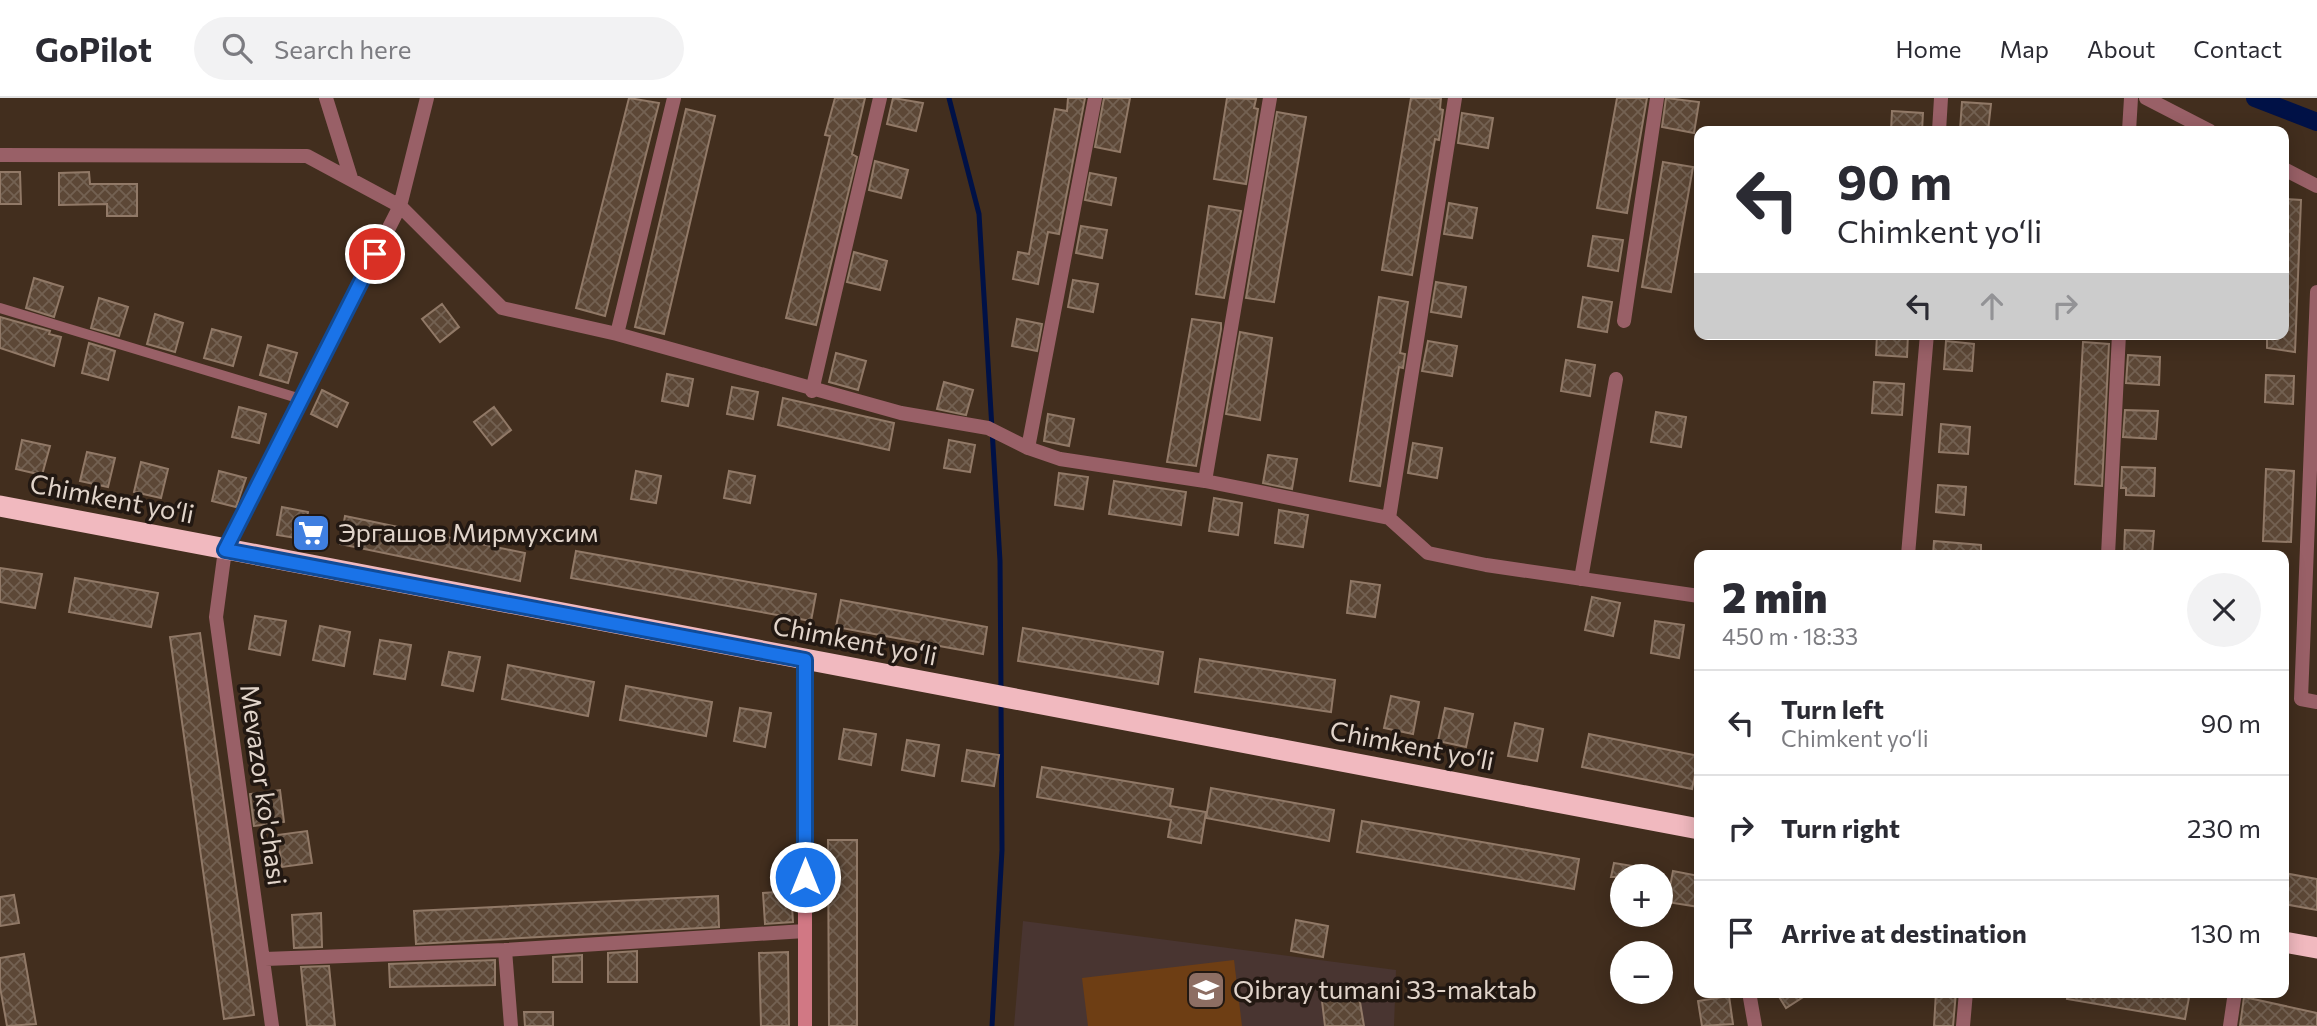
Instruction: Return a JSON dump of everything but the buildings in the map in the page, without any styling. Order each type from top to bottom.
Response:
[{"type":"highway","name":"Chimkent yo‘li","points":[[0,506],[1694,828]]},
{"type":"highway","points":[[2289,943],[2317,948]]},
{"type":"main road","points":[[805,660],[805,1026]]},
{"type":"street","points":[[326,98],[351,178]]},
{"type":"street","name":"Mevazor ko'chasi","points":[[272,1026],[265,959],[249,878],[216,617],[225,550],[400,206],[427,98]]},
{"type":"street","points":[[617,334],[674,98]]},
{"type":"street","points":[[812,391],[880,98]]},
{"type":"street","points":[[1028,448],[1095,98]]},
{"type":"street","points":[[1205,481],[1270,98]]},
{"type":"street","points":[[1389,518],[1455,98]]},
{"type":"street","points":[[1624,321],[1657,98]]},
{"type":"street","points":[[1939,126],[1941,98]]},
{"type":"street","points":[[2129,126],[2131,98]]},
{"type":"street","points":[[2146,98],[2200,126]]},
{"type":"street","points":[[0,155],[307,156],[400,206],[502,308],[617,334],[812,391],[901,413],[988,428],[1028,448],[1098,466],[1205,481],[1389,518],[1428,553],[1486,565],[1694,595]]},
{"type":"street","points":[[2289,172],[2317,186]]},
{"type":"street","points":[[2317,292],[2301,699],[2317,702]]},
{"type":"street","points":[[1908,550],[1926,340]]},
{"type":"street","points":[[2108,550],[2119,340]]},
{"type":"street","points":[[1581,579],[1616,379]]},
{"type":"street","points":[[265,959],[505,950],[805,931]]},
{"type":"street","points":[[505,950],[511,1026]]},
{"type":"street","points":[[1750,998],[1755,1026]]},
{"type":"street","points":[[1963,1026],[1965,998]]},
{"type":"street","points":[[2230,1026],[2234,998]]},
{"type":"lane","points":[[0,307],[301,399]]},
{"type":"shaded area","name":"Qibray tumani 33-maktab","points":[[1023,921],[1396,970],[1394,1026],[1014,1026]]},
{"type":"shaded area","points":[[1234,960],[1242,1026],[1088,1026],[1082,978]]},
{"type":"waterway","points":[[949,98],[979,214],[1000,561],[1001,692]]},
{"type":"waterway","points":[[2255,98],[2317,122]]},
{"type":"waterway","points":[[992,1026],[1002,850],[1001,702]]},
{"type":"place","name":"Эргашов Мирмухсим","points":[[311,533]]},
{"type":"place","name":"Qibray tumani 33-maktab","points":[[1206,990]]},
{"type":"route","points":[[375,254],[225,550],[805,660],[805,877]]}]
